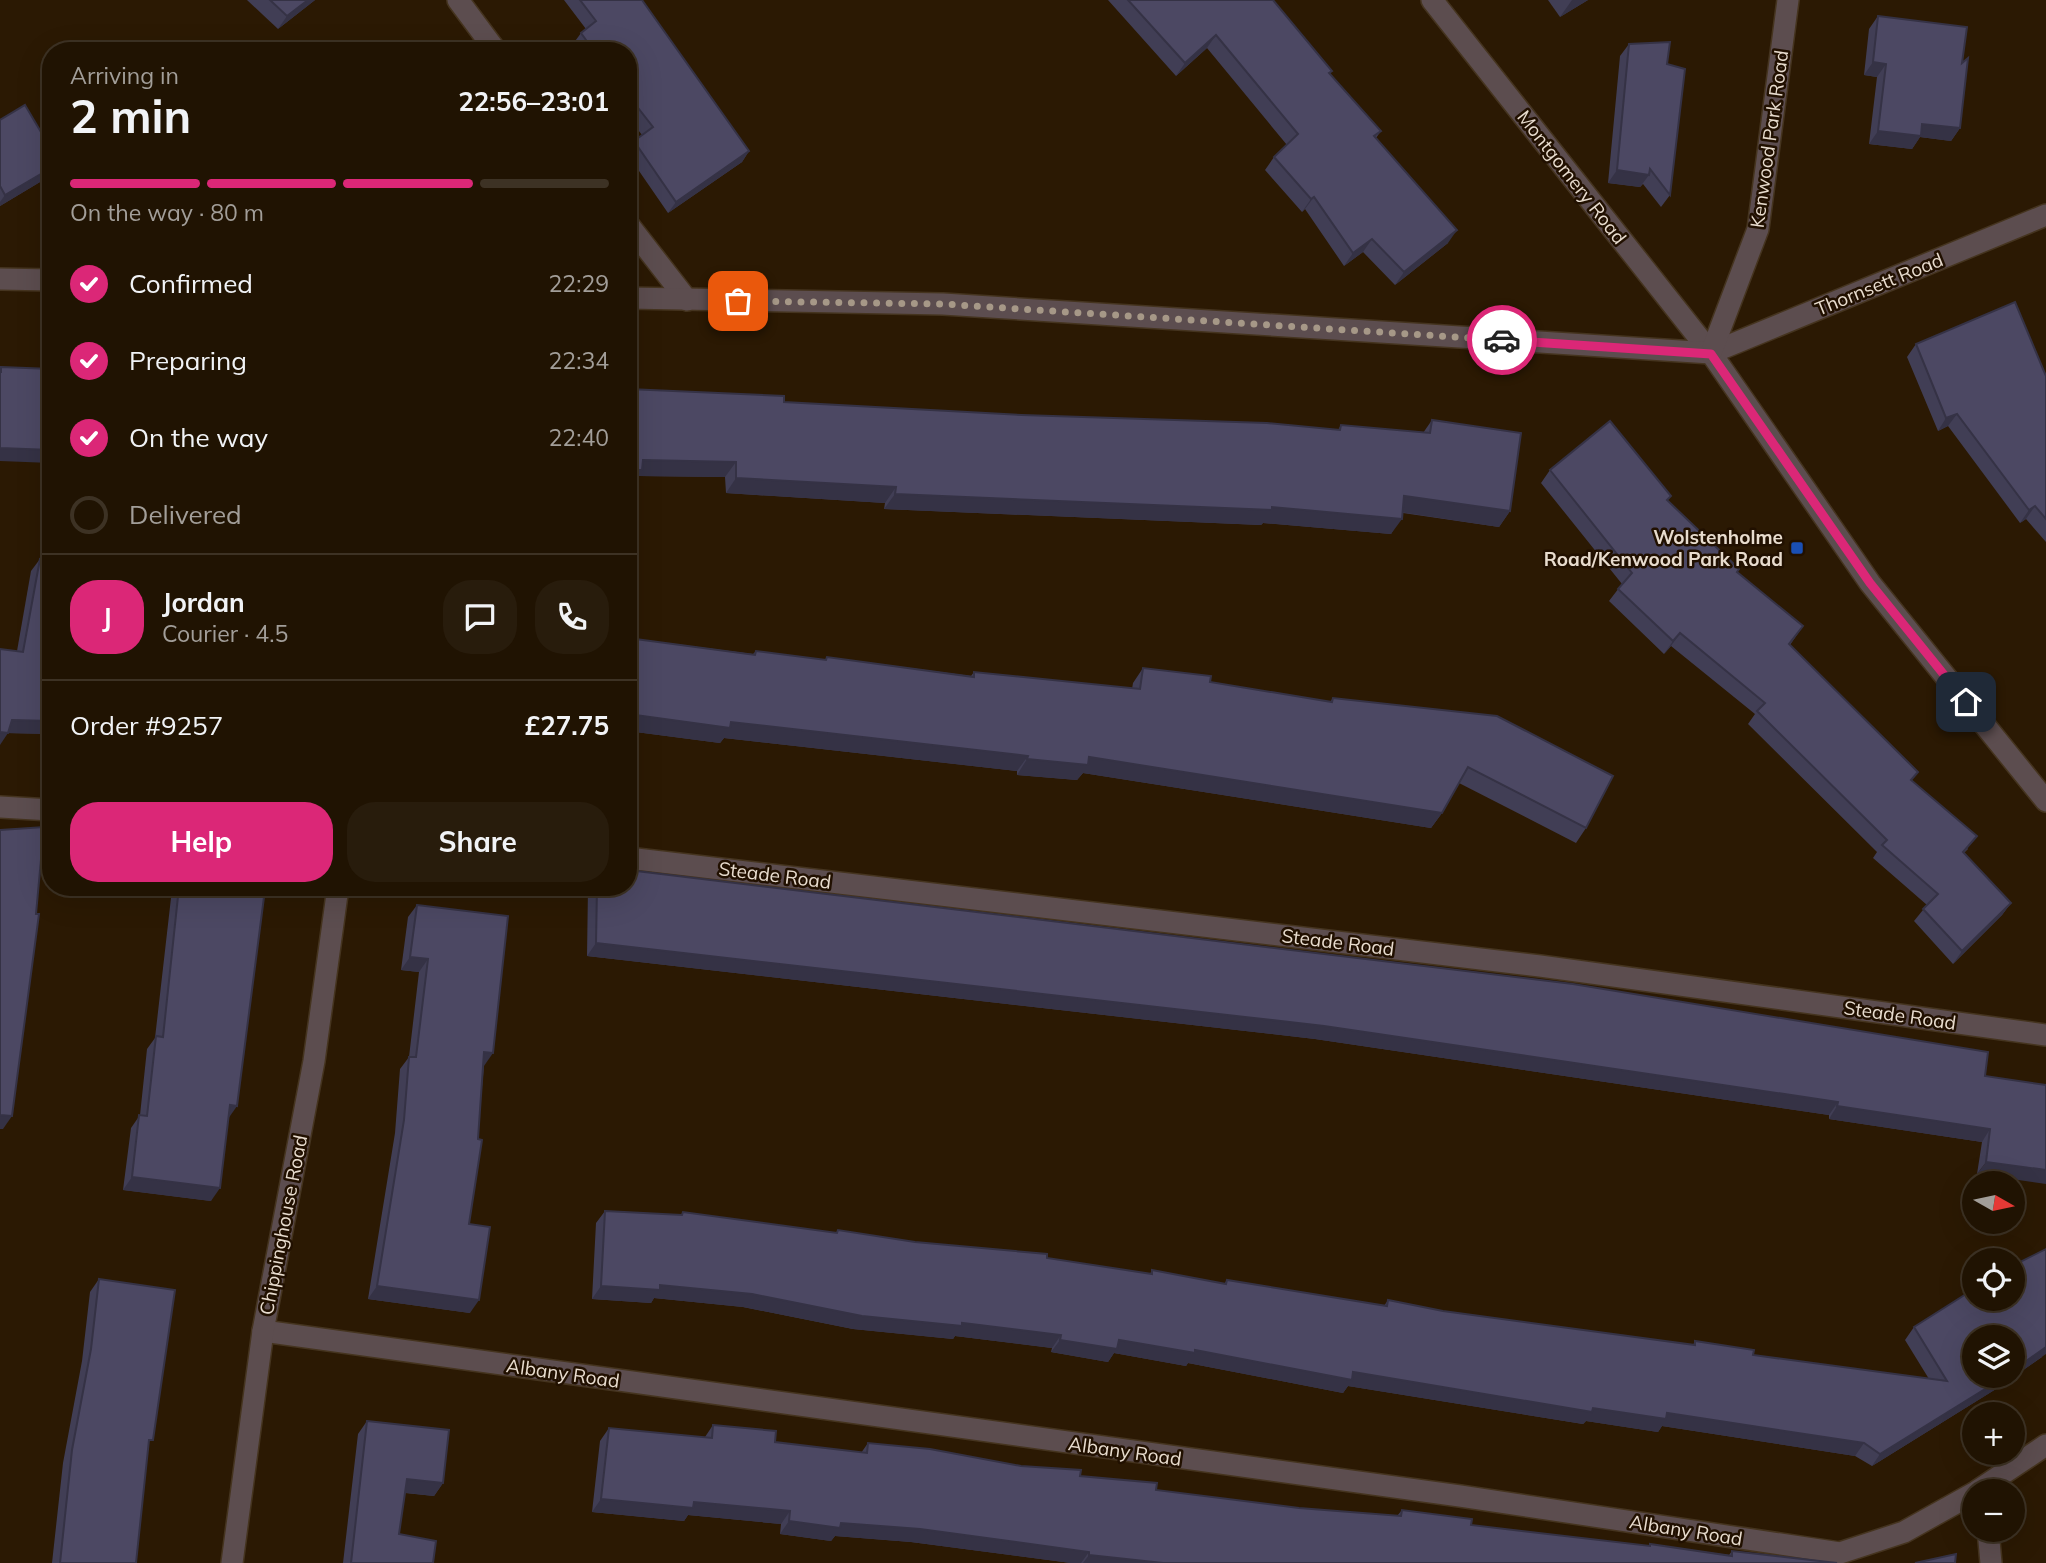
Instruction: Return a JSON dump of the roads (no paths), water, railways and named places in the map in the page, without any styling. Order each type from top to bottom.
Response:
[{"type":"street","points":[[457,0],[489,42]]},
{"type":"street","name":"Montgomery Road","points":[[1432,0],[1711,354],[1870,583],[2046,801]]},
{"type":"street","name":"Kenwood Park Road","points":[[1711,354],[1758,229],[1788,0]]},
{"type":"street","name":"Thornsett Road","points":[[1711,354],[2046,215]]},
{"type":"street","points":[[637,236],[687,300]]},
{"type":"street","points":[[0,279],[42,280]]},
{"type":"street","points":[[637,298],[943,304],[1711,354]]},
{"type":"street","points":[[0,807],[42,809]]},
{"type":"street","name":"Steade Road","points":[[637,859],[1540,965],[2046,1035]]},
{"type":"street","name":"Chippinghouse Road","points":[[232,1563],[263,1331],[314,1061],[337,896]]},
{"type":"street","name":"Albany Road","points":[[263,1331],[1460,1496],[1840,1553],[1904,1532],[1962,1500]]},
{"type":"street","name":"Albany Road","points":[[1997,1479],[2046,1445]]},
{"type":"street","points":[[1990,1542],[1991,1563]]},
{"type":"place","name":"Wolstenholme Road/Kenwood Park Road","points":[[1797,548]]}]
